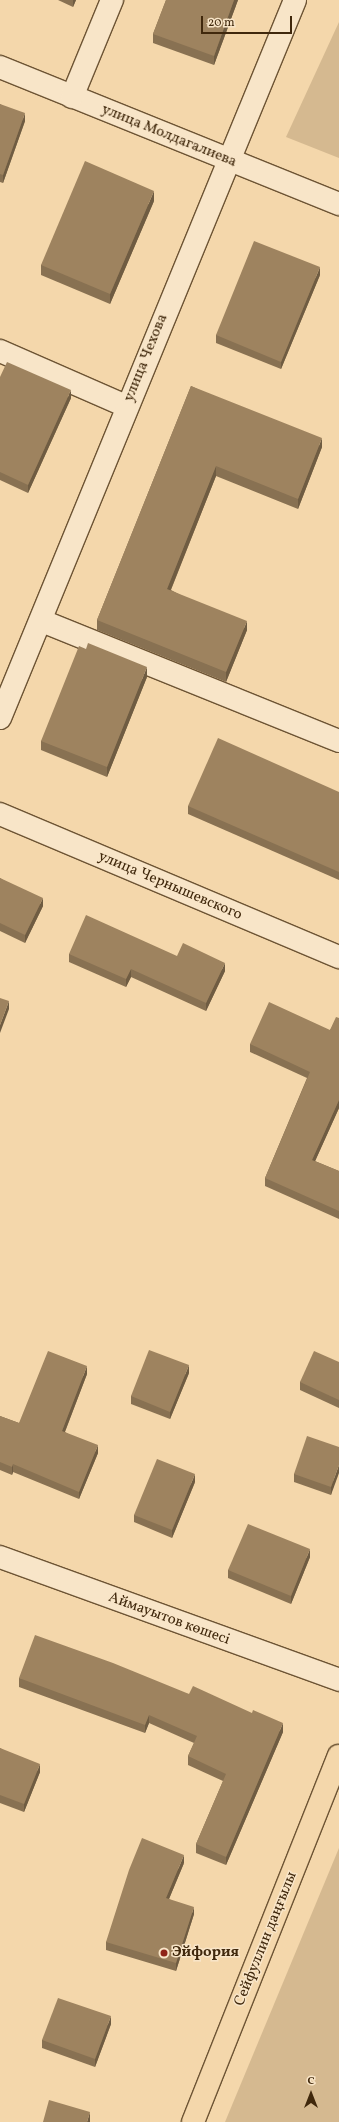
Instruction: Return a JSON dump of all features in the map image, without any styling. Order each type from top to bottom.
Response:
[{"type":"main road","name":"Сейфуллин даңғылы","points":[[193,2122],[339,1756]]},
{"type":"street","points":[[72,97],[112,0]]},
{"type":"street","name":"улица Чехова","points":[[0,718],[42,621],[126,406],[295,0]]},
{"type":"street","name":"улица Молдагалиева","points":[[0,67],[339,204]]},
{"type":"street","points":[[0,351],[126,406]]},
{"type":"street","points":[[42,621],[339,742]]},
{"type":"street","name":"улица Чернышевского","points":[[0,814],[339,957]]},
{"type":"street","name":"Аймауытов көшесі","points":[[2,1562],[339,1680]]},
{"type":"shaded area","points":[[339,22],[339,158],[286,137]]},
{"type":"shaded area","points":[[339,1848],[339,2122],[225,2122]]},
{"type":"building","points":[[166,0],[234,0],[214,56],[153,34]]},
{"type":"building","points":[[0,104],[25,113],[3,175],[0,174]]},
{"type":"building","points":[[85,161],[154,191],[110,294],[41,265]]},
{"type":"building","points":[[254,241],[320,267],[281,362],[216,335]]},
{"type":"building","points":[[7,362],[71,390],[28,485],[0,472],[0,377]]},
{"type":"building","points":[[191,386],[322,438],[298,499],[216,466],[167,589],[247,621],[226,672],[97,620]]},
{"type":"building","points":[[88,643],[147,667],[107,767],[41,741],[79,646],[86,649]]},
{"type":"building","points":[[218,738],[339,792],[339,872],[188,806]]},
{"type":"building","points":[[0,878],[43,898],[25,935],[0,923]]},
{"type":"building","points":[[86,915],[177,956],[183,943],[225,963],[206,1003],[131,969],[126,979],[69,954]]},
{"type":"building","points":[[0,998],[9,1001],[0,1025]]},
{"type":"building","points":[[269,1002],[330,1030],[336,1017],[339,1018],[339,1100],[312,1160],[339,1171],[339,1211],[265,1178],[310,1072],[250,1044]]},
{"type":"building","points":[[149,1350],[189,1365],[170,1412],[131,1396]]},
{"type":"building","points":[[48,1351],[87,1366],[62,1431],[98,1445],[79,1492],[13,1464],[12,1467],[0,1462],[0,1416],[19,1423]]},
{"type":"building","points":[[314,1351],[339,1362],[339,1400],[300,1382]]},
{"type":"building","points":[[307,1436],[339,1447],[339,1465],[331,1487],[294,1474]]},
{"type":"building","points":[[157,1459],[195,1474],[172,1530],[134,1515]]},
{"type":"building","points":[[248,1524],[310,1549],[291,1596],[228,1570]]},
{"type":"building","points":[[35,1635],[113,1663],[189,1694],[193,1686],[252,1713],[253,1710],[283,1723],[226,1857],[196,1844],[226,1774],[188,1756],[197,1736],[149,1715],[145,1725],[19,1678]]},
{"type":"building","points":[[0,1748],[40,1764],[24,1804],[0,1795]]},
{"type":"building","points":[[142,1838],[184,1855],[166,1898],[194,1907],[176,1963],[106,1942],[129,1870]]},
{"type":"building","points":[[58,1998],[111,2016],[95,2059],[42,2040]]},
{"type":"building","points":[[49,2100],[90,2112],[87,2122],[43,2122]]},
{"type":"place","name":"Эйфория","points":[[164,1953]]}]
